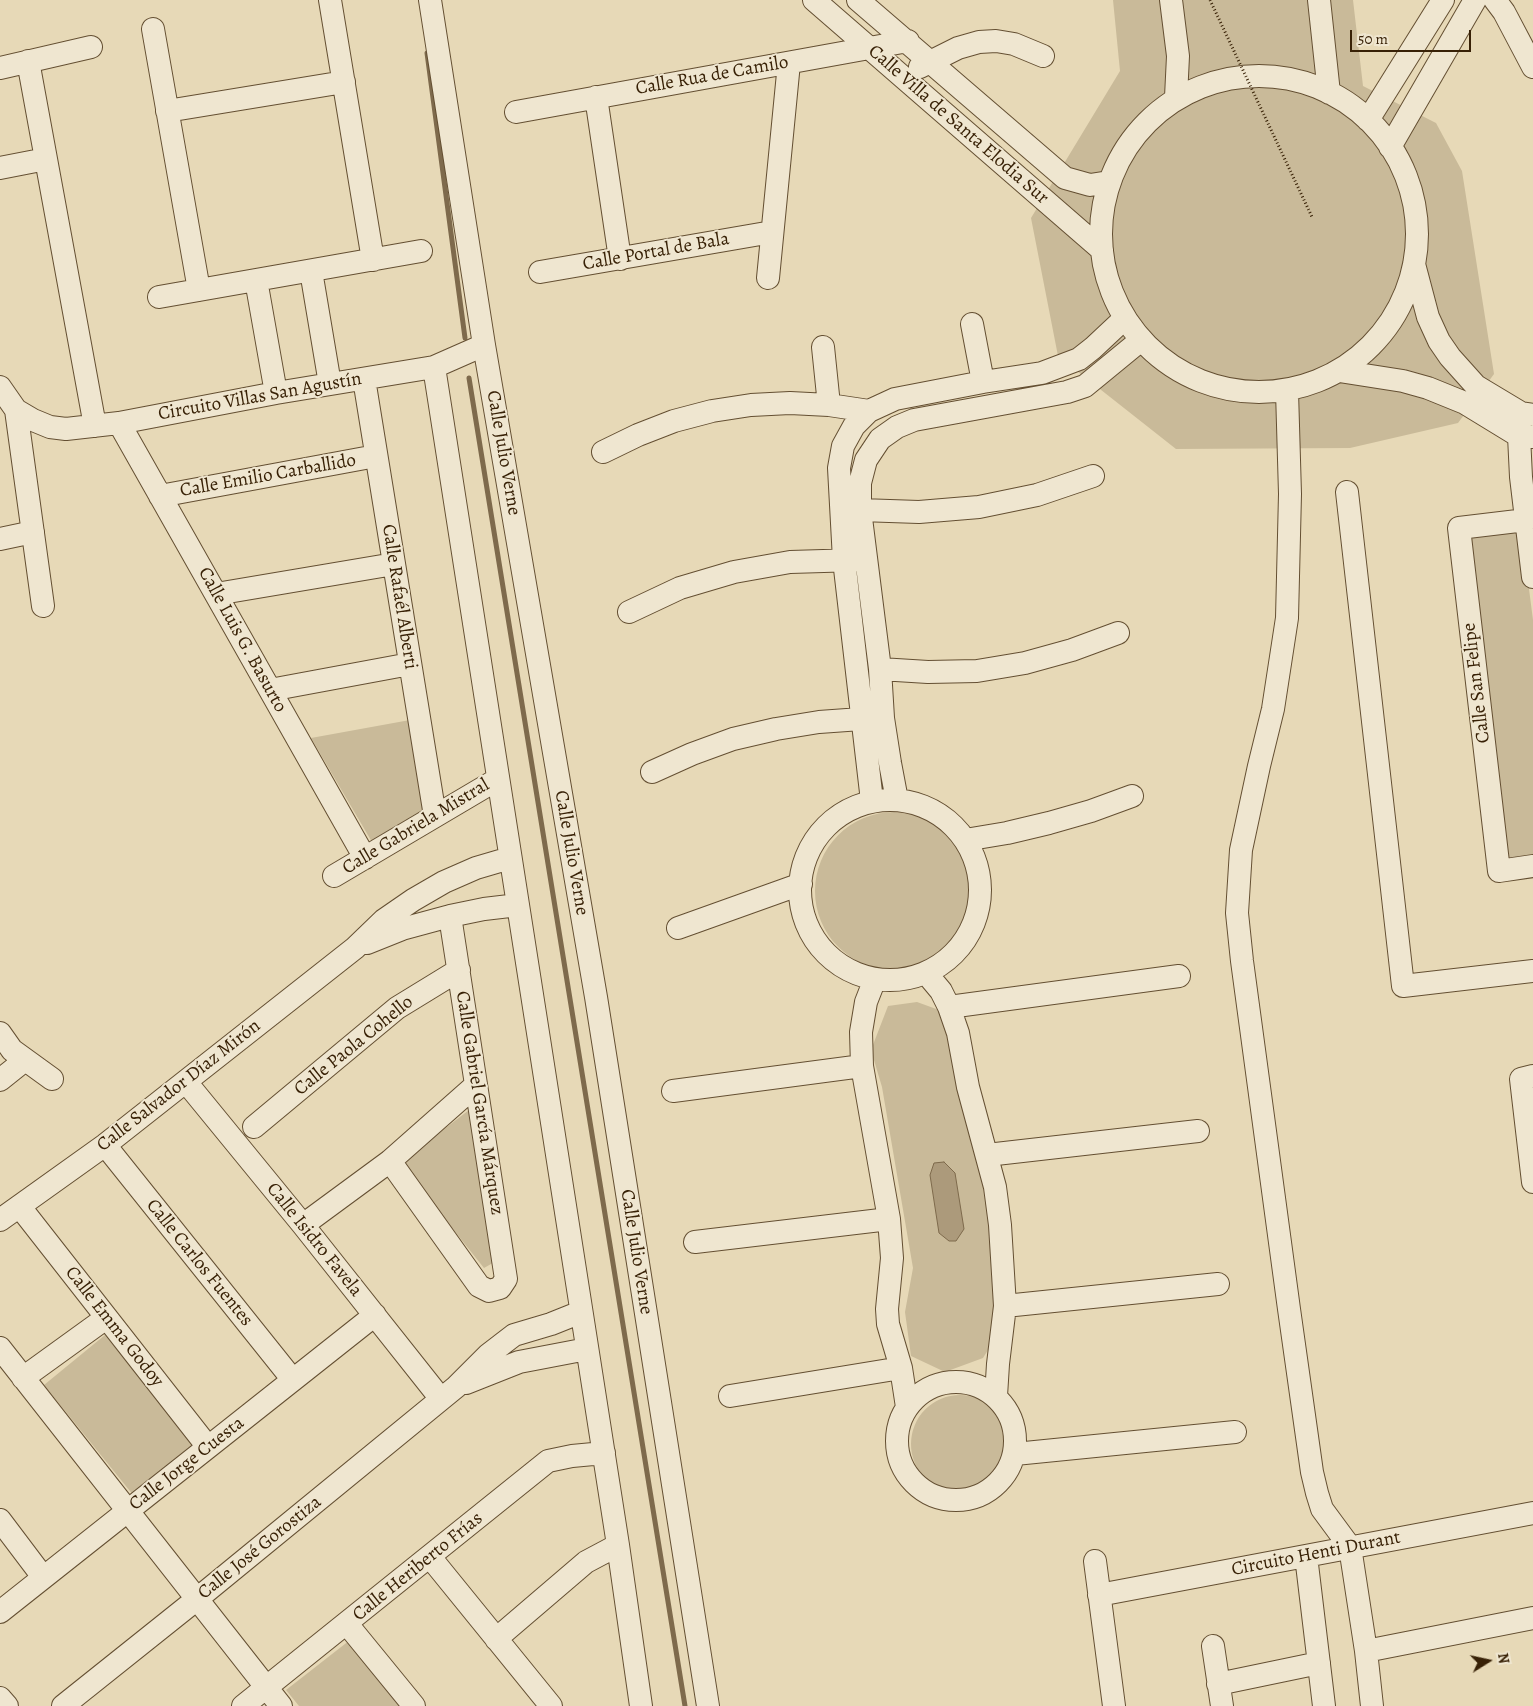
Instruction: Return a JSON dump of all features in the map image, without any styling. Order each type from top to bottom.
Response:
[{"type":"street","points":[[330,0],[373,260]]},
{"type":"street","name":"Calle Julio Verne","points":[[430,0],[484,345],[597,1006],[708,1706]]},
{"type":"street","name":"Calle Villa de Santa Elodia Sur","points":[[814,0],[1102,250]]},
{"type":"street","name":"Calle Villa de Santa Elodia Sur","points":[[858,0],[908,41],[1065,178],[1090,185],[1109,182]]},
{"type":"street","points":[[1171,0],[1178,56],[1176,98]]},
{"type":"street","points":[[1318,0],[1329,92]]},
{"type":"street","points":[[1368,120],[1443,0]]},
{"type":"street","points":[[1390,147],[1475,0]]},
{"type":"street","points":[[1495,0],[1504,12],[1533,67]]},
{"type":"street","points":[[153,29],[199,290]]},
{"type":"street","name":"Calle Rua de Camilo","points":[[516,112],[908,41]]},
{"type":"street","points":[[901,76],[958,48],[979,42],[996,41],[1014,44],[1043,56]]},
{"type":"street","points":[[0,68],[91,47]]},
{"type":"street","points":[[28,61],[95,426]]},
{"type":"street","points":[[768,278],[790,62]]},
{"type":"street","points":[[1258,76],[1306,83],[1329,92],[1368,120],[1390,147],[1404,174],[1413,203],[1416,233],[1414,263],[1407,289],[1395,314],[1385,329],[1361,356],[1339,371],[1310,384],[1287,391],[1254,393],[1229,390],[1204,383],[1180,372],[1159,358],[1141,340],[1124,318],[1109,286],[1102,250],[1101,228],[1109,182],[1122,155],[1140,130],[1176,98],[1210,83],[1258,76]]},
{"type":"street","points":[[167,111],[344,82]]},
{"type":"street","points":[[596,98],[620,258]]},
{"type":"street","points":[[0,168],[46,159]]},
{"type":"street","name":"Calle Portal de Bala","points":[[540,272],[772,232]]},
{"type":"street","points":[[160,297],[421,251]]},
{"type":"street","points":[[1414,263],[1428,317],[1439,341],[1470,395],[1526,436]]},
{"type":"street","points":[[311,271],[330,384]]},
{"type":"street","points":[[256,280],[276,393]]},
{"type":"street","points":[[897,800],[890,763],[872,719],[844,560],[839,468],[843,446],[854,426],[869,411],[895,399],[1042,373],[1079,358],[1093,348],[1124,318]]},
{"type":"street","points":[[972,324],[983,382]]},
{"type":"street","points":[[872,801],[872,719],[880,669],[860,510],[860,483],[866,460],[880,440],[897,427],[914,420],[1067,392],[1085,386],[1141,340]]},
{"type":"street","name":"Circuito Villas San Agustín","points":[[25,415],[50,427],[66,429],[119,423],[276,393],[434,367],[484,345]]},
{"type":"street","points":[[823,347],[829,405]]},
{"type":"street","points":[[434,367],[604,1453],[641,1706]]},
{"type":"street","points":[[1339,371],[1403,381],[1428,388],[1470,395],[1527,414],[1526,520],[1533,577]]},
{"type":"street","name":"Calle Rafaél Alberti","points":[[364,378],[435,816]]},
{"type":"street","points":[[0,387],[25,415],[33,532],[43,606]]},
{"type":"street","points":[[1287,391],[1290,494],[1286,618],[1273,708],[1241,850],[1237,913],[1242,962],[1312,1472],[1322,1509],[1350,1547],[1366,1651],[1372,1706]]},
{"type":"street","points":[[603,452],[665,424],[712,411],[780,403],[829,405],[869,411]]},
{"type":"street","name":"Calle Luis G. Basurto","points":[[119,423],[365,858]]},
{"type":"street","name":"Calle Emilio Carballido","points":[[160,496],[376,456]]},
{"type":"street","points":[[860,510],[919,512],[979,507],[1037,495],[1093,476]]},
{"type":"street","points":[[1347,492],[1403,986],[1533,971]]},
{"type":"street","name":"Calle San Felipe","points":[[1526,520],[1459,528],[1499,870],[1533,866]]},
{"type":"street","points":[[0,539],[33,532]]},
{"type":"street","points":[[629,612],[680,588],[734,572],[790,562],[866,560]]},
{"type":"street","points":[[216,594],[394,564]]},
{"type":"street","points":[[880,669],[928,672],[977,670],[1016,665],[1072,650],[1118,632]]},
{"type":"street","points":[[270,690],[410,664]]},
{"type":"street","points":[[652,772],[692,754],[733,739],[776,728],[819,722],[872,719]]},
{"type":"street","name":"Calle Gabriela Mistral","points":[[334,876],[498,779]]},
{"type":"street","points":[[965,840],[1049,823],[1091,811],[1132,796]]},
{"type":"street","points":[[897,800],[917,804],[936,812],[952,824],[965,840],[976,863],[980,889],[977,915],[966,939],[949,959],[926,973],[901,980],[875,979],[854,972],[835,961],[820,946],[808,927],[802,906],[801,884],[805,861],[815,840],[831,822],[850,809],[872,801],[897,800]]},
{"type":"street","name":"Calle Salvador Díaz Mirón","points":[[0,1220],[105,1145],[186,1082],[355,948],[384,920],[444,882],[510,858]]},
{"type":"street","points":[[678,928],[801,884]]},
{"type":"street","name":"Calle Salvador Díaz Mirón","points":[[355,948],[402,929],[450,916],[518,905]]},
{"type":"street","name":"Calle Gabriel García Márquez","points":[[390,1161],[479,1286],[490,1292],[500,1288],[506,1279],[450,916]]},
{"type":"street","name":"Calle Paola Cohello","points":[[254,1127],[397,1008],[459,970]]},
{"type":"street","points":[[926,973],[941,991],[958,1033],[968,1087],[995,1187],[1000,1225],[1005,1306],[996,1396]]},
{"type":"street","points":[[949,1007],[1179,976]]},
{"type":"street","points":[[875,979],[866,1002],[861,1032],[862,1066],[889,1218],[892,1258],[887,1309],[888,1324],[901,1368],[907,1407]]},
{"type":"street","points":[[0,1033],[12,1050],[52,1079]]},
{"type":"street","points":[[0,1080],[25,1060]]},
{"type":"street","points":[[673,1091],[862,1066]]},
{"type":"street","points":[[1533,1076],[1521,1079],[1533,1182]]},
{"type":"street","name":"Calle Isidro Favela","points":[[186,1082],[375,1315],[448,1393]]},
{"type":"street","points":[[303,1225],[390,1161],[476,1085]]},
{"type":"street","points":[[987,1155],[1198,1131]]},
{"type":"street","name":"Calle Carlos Fuentes","points":[[105,1145],[293,1380]]},
{"type":"street","name":"Calle Emma Godoy","points":[[20,1207],[208,1447]]},
{"type":"street","points":[[695,1242],[889,1218]]},
{"type":"street","points":[[1005,1306],[1218,1284]]},
{"type":"street","name":"Calle José Gorostiza","points":[[63,1706],[197,1599],[448,1393],[488,1355],[514,1334],[551,1324],[581,1312]]},
{"type":"street","name":"Calle Jorge Cuesta","points":[[0,1612],[375,1315]]},
{"type":"street","points":[[23,1378],[106,1318]]},
{"type":"street","points":[[0,1348],[281,1706]]},
{"type":"street","name":"Calle José Gorostiza","points":[[448,1393],[519,1362],[587,1349]]},
{"type":"street","points":[[730,1396],[901,1368]]},
{"type":"street","points":[[959,1381],[979,1385],[996,1396],[1006,1408],[1013,1422],[1016,1438],[1014,1454],[1008,1472],[995,1486],[979,1496],[961,1501],[942,1499],[924,1491],[910,1479],[901,1462],[897,1443],[899,1424],[907,1407],[921,1392],[939,1384],[959,1381]]},
{"type":"street","points":[[1014,1454],[1235,1432]]},
{"type":"street","name":"Calle Heriberto Frías","points":[[243,1706],[548,1461],[572,1456],[604,1453]]},
{"type":"street","name":"Circuito Henti Durant","points":[[1099,1595],[1533,1512]]},
{"type":"street","points":[[0,1520],[44,1577]]},
{"type":"street","points":[[496,1640],[586,1562],[618,1545]]},
{"type":"street","points":[[1306,1556],[1324,1706]]},
{"type":"street","points":[[430,1557],[551,1706]]},
{"type":"street","points":[[1095,1561],[1114,1706]]},
{"type":"street","points":[[1366,1651],[1533,1618]]},
{"type":"street","points":[[347,1624],[414,1706]]},
{"type":"street","points":[[1213,1646],[1222,1706]]},
{"type":"street","points":[[1218,1684],[1318,1663]]},
{"type":"street","points":[[0,1698],[6,1706]]},
{"type":"path","points":[[1210,0],[1312,217]]},
{"type":"shaded area","points":[[1113,0],[1353,0],[1363,86],[1436,123],[1462,171],[1494,374],[1458,423],[1350,448],[1176,449],[1058,356],[1031,218],[1120,71]]},
{"type":"shaded area","points":[[1521,527],[1533,620],[1533,858],[1506,862],[1467,536]]},
{"type":"shaded area","points":[[410,720],[424,815],[372,842],[311,738]]},
{"type":"shaded area","points":[[886,812],[902,812],[917,815],[931,821],[950,835],[960,847],[970,868],[973,891],[970,914],[960,935],[950,947],[938,957],[917,967],[902,970],[886,970],[871,967],[850,957],[828,935],[818,914],[815,899],[815,883],[818,868],[828,847],[850,825],[871,815]]},
{"type":"shaded area","points":[[917,1002],[939,1010],[954,1042],[991,1201],[1001,1329],[983,1358],[945,1372],[911,1356],[905,1312],[913,1268],[882,1087],[871,1050],[888,1006]]},
{"type":"shaded area","points":[[469,1110],[498,1260],[484,1268],[400,1163]]},
{"type":"shaded area","points":[[944,1162],[955,1173],[964,1229],[956,1241],[949,1241],[939,1233],[930,1175],[934,1163]]},
{"type":"shaded area","points":[[105,1335],[195,1445],[134,1496],[44,1385]]},
{"type":"shaded area","points":[[960,1395],[979,1399],[995,1409],[1005,1425],[1009,1444],[1005,1463],[995,1479],[979,1489],[960,1493],[941,1489],[925,1479],[915,1463],[911,1444],[915,1425],[925,1409],[941,1399]]},
{"type":"shaded area","points":[[350,1640],[402,1706],[299,1706],[286,1690]]},
{"type":"waterway","points":[[427,53],[465,338]]},
{"type":"waterway","points":[[469,378],[685,1706]]}]
